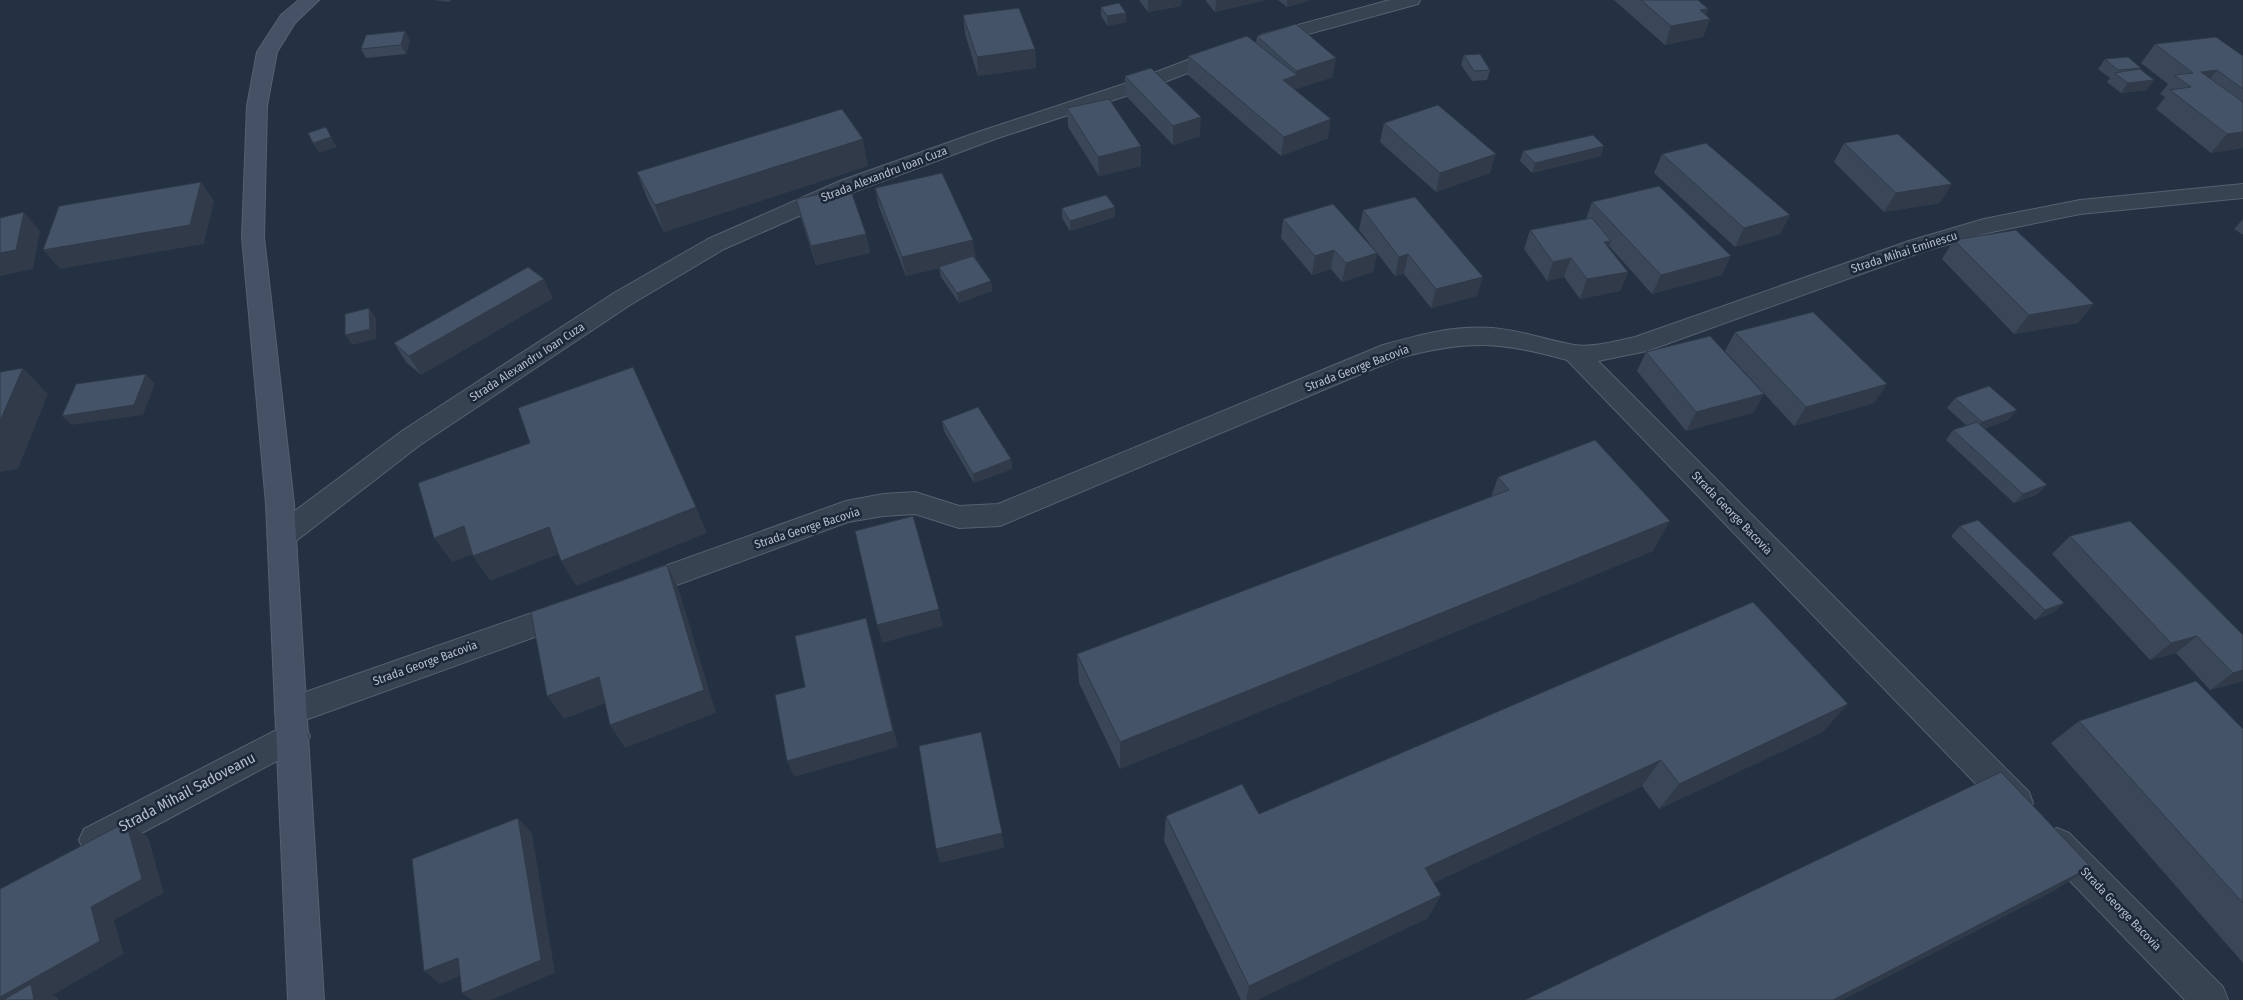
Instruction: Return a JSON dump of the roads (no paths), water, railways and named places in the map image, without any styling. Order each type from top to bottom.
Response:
[{"type":"main road","points":[[306,1000],[282,536],[253,237],[257,106],[268,52],[288,19],[310,0]]},
{"type":"street","name":"Strada Alexandru Ioan Cuza","points":[[282,536],[411,438],[622,299],[716,244],[848,186],[988,135],[1137,86],[1237,48],[1411,0]]},
{"type":"street","name":"Strada Mihai Eminescu","points":[[1576,354],[1638,345],[1917,246],[1984,226],[2088,206],[2243,191]]},
{"type":"street","name":"Strada George Bacovia","points":[[293,724],[602,600],[855,510],[883,505],[915,503],[959,517],[1000,515],[1392,351],[1437,340],[1466,336],[1499,337],[1540,344],[1576,354],[2210,1000]]},
{"type":"street","name":"Strada Mihail Sadoveanu","points":[[73,852],[293,724]]}]
